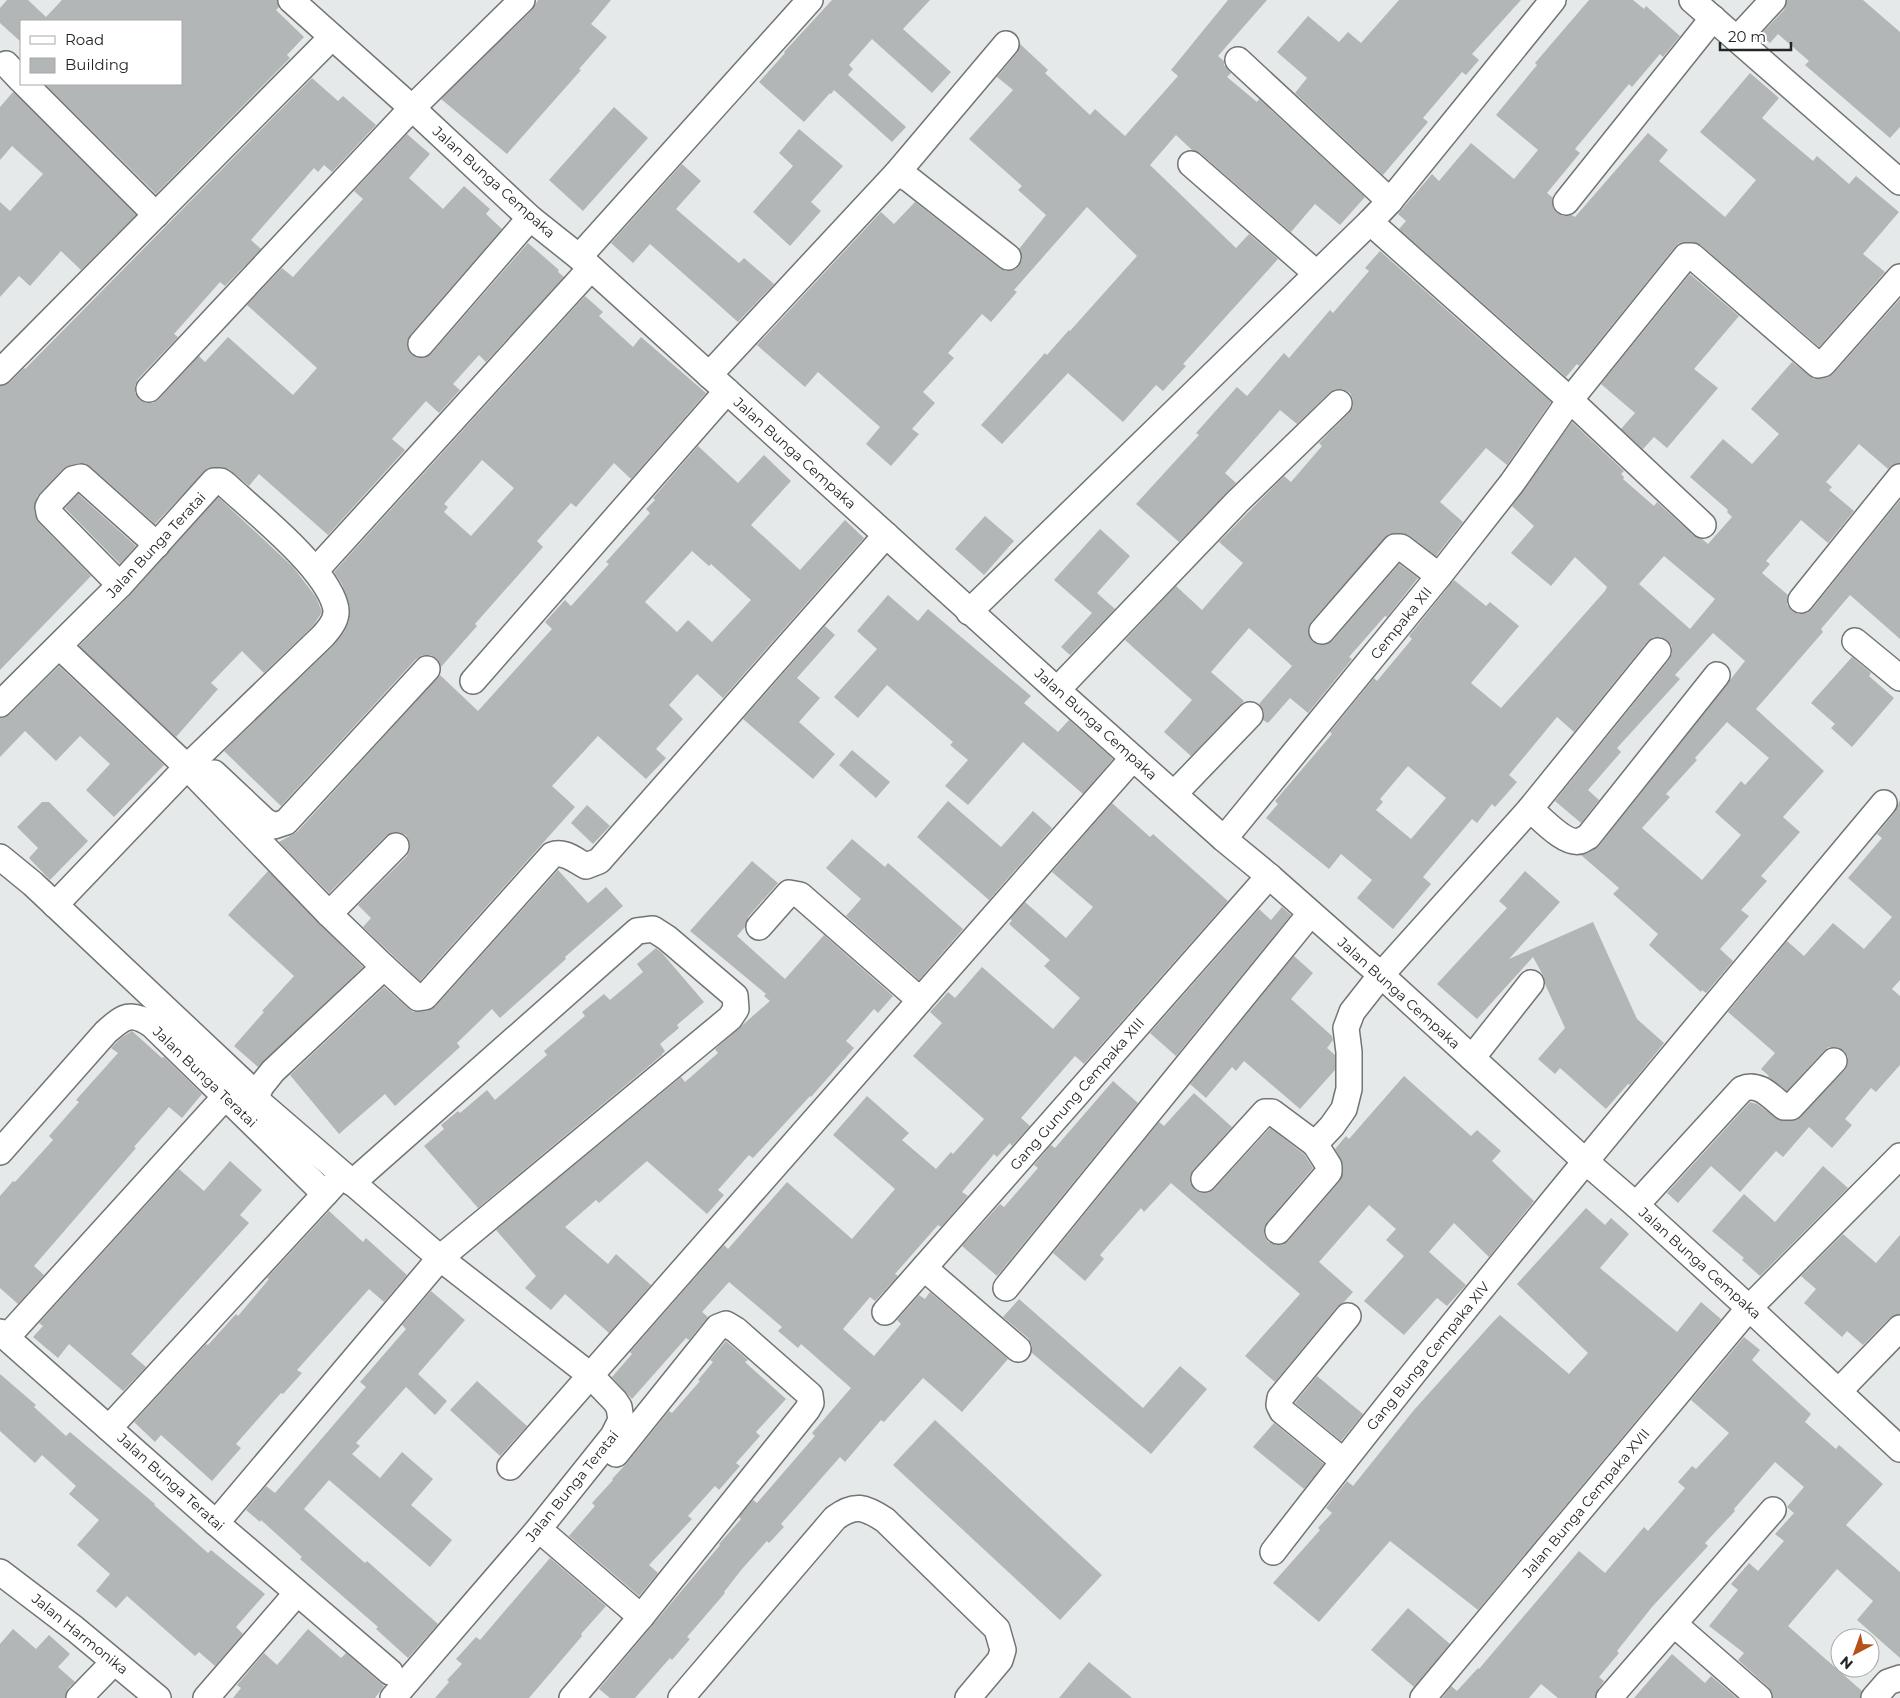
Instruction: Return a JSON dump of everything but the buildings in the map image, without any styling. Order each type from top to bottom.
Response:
[{"type":"street","name":"Jalan Bunga Cempaka","points":[[291,0],[412,108],[530,218],[585,262],[969,612],[1224,839],[1381,975],[1584,1161],[1636,1205],[1749,1308],[1900,1449]]},
{"type":"street","points":[[149,389],[412,108],[522,0]]},
{"type":"street","points":[[316,570],[585,262],[810,0]]},
{"type":"street","points":[[969,612],[1370,222],[1390,201],[1553,0]]},
{"type":"street","points":[[1692,0],[1900,182]]},
{"type":"street","points":[[1737,39],[1772,0]]},
{"type":"street","points":[[1566,202],[1713,18]]},
{"type":"street","points":[[0,372],[332,37]]},
{"type":"street","points":[[473,681],[718,383],[1006,44]]},
{"type":"street","points":[[1238,60],[1390,201]]},
{"type":"street","points":[[27,85],[156,215]]},
{"type":"street","points":[[1191,164],[1316,273]]},
{"type":"street","points":[[897,173],[928,193],[1008,257]]},
{"type":"street","points":[[421,344],[530,218]]},
{"type":"street","points":[[1370,222],[1570,400],[1703,525]]},
{"type":"street","name":"Cempaka XII","points":[[1224,839],[1439,576],[1512,483],[1570,400],[1686,256],[1692,256],[1818,365],[1823,364],[1900,277]]},
{"type":"street","points":[[1057,690],[1237,502],[1339,403]]},
{"type":"street","points":[[120,585],[49,514],[48,507],[50,503],[73,479],[81,477],[157,545]]},
{"type":"street","points":[[1801,600],[1900,477]]},
{"type":"street","name":"Jalan Bunga Teratai","points":[[0,704],[120,585],[214,481],[221,481],[316,570],[336,606],[331,627],[192,763],[55,905]]},
{"type":"street","points":[[192,763],[329,914],[418,998],[425,997],[552,855],[557,853],[566,855],[586,866],[599,861],[886,535]]},
{"type":"street","points":[[1322,631],[1395,547],[1401,547],[1439,576]]},
{"type":"street","points":[[1855,641],[1900,678]]},
{"type":"street","points":[[59,646],[192,763],[265,821],[274,826],[286,822],[427,669]]},
{"type":"street","points":[[1315,1144],[1332,1126],[1344,1109],[1348,1088],[1349,1052],[1346,1028],[1352,1012],[1381,975],[1530,809],[1658,651]]},
{"type":"street","points":[[1530,809],[1556,832],[1569,840],[1580,841],[1588,837],[1717,675]]},
{"type":"street","points":[[1174,794],[1250,715]]},
{"type":"street","points":[[510,1467],[1133,758]]},
{"type":"street","name":"Gang Bunga Cempaka XIV","points":[[1273,1552],[1584,1161],[1884,803]]},
{"type":"street","points":[[329,914],[396,846]]},
{"type":"street","name":"Jalan Bunga Teratai","points":[[0,857],[55,905],[257,1095],[260,1103],[440,1258],[590,1375],[619,1407],[621,1420],[614,1436],[536,1531],[393,1698]]},
{"type":"street","name":"Gang Gunung Cempaka XIII","points":[[885,1312],[1269,876]]},
{"type":"street","points":[[759,927],[788,893],[800,895],[920,1000]]},
{"type":"street","points":[[1006,1288],[1310,914]]},
{"type":"street","points":[[109,1428],[325,1194],[347,1179],[637,931],[653,929],[734,996],[736,1009],[730,1018],[440,1258],[216,1523]]},
{"type":"street","points":[[257,1095],[260,1086],[273,1071],[356,996],[384,967]]},
{"type":"street","points":[[1472,1058],[1531,983]]},
{"type":"street","name":"Jalan Bunga Teratai","points":[[0,1152],[106,1032],[125,1017],[134,1016],[152,1026],[325,1194]]},
{"type":"street","points":[[1636,1205],[1742,1089],[1756,1086],[1784,1107],[1791,1106],[1834,1061]]},
{"type":"street","points":[[3,1334],[225,1096]]},
{"type":"street","points":[[1204,1179],[1265,1112],[1272,1112],[1315,1144],[1328,1166],[1329,1172],[1278,1231]]},
{"type":"street","name":"Jalan Bunga Cempaka XVII","points":[[1422,1698],[1749,1308],[1900,1156]]},
{"type":"street","points":[[924,1268],[1018,1349]]},
{"type":"street","points":[[1343,1462],[1282,1411],[1279,1405],[1280,1398],[1348,1316]]},
{"type":"street","points":[[414,1698],[549,1538],[718,1327],[726,1324],[736,1330],[810,1394],[811,1403],[641,1617],[572,1698]]},
{"type":"street","points":[[1839,1391],[1900,1328]]},
{"type":"street","name":"Jalan Bunga Teratai","points":[[3,1334],[216,1523],[390,1672]]},
{"type":"street","points":[[681,1698],[835,1518],[845,1511],[858,1507],[871,1511],[885,1520],[997,1629],[1003,1650],[1000,1660],[968,1698]]},
{"type":"street","points":[[1609,1698],[1772,1510]]},
{"type":"street","points":[[549,1538],[641,1617]]},
{"type":"street","name":"Jalan Harmonika","points":[[0,1572],[76,1629],[158,1698]]},
{"type":"street","points":[[206,1698],[297,1593]]},
{"type":"street","points":[[1674,1624],[1759,1698]]},
{"type":"street","points":[[80,1698],[114,1662]]},
{"type":"street","points":[[1874,1698],[1888,1682],[1900,1678]]}]
